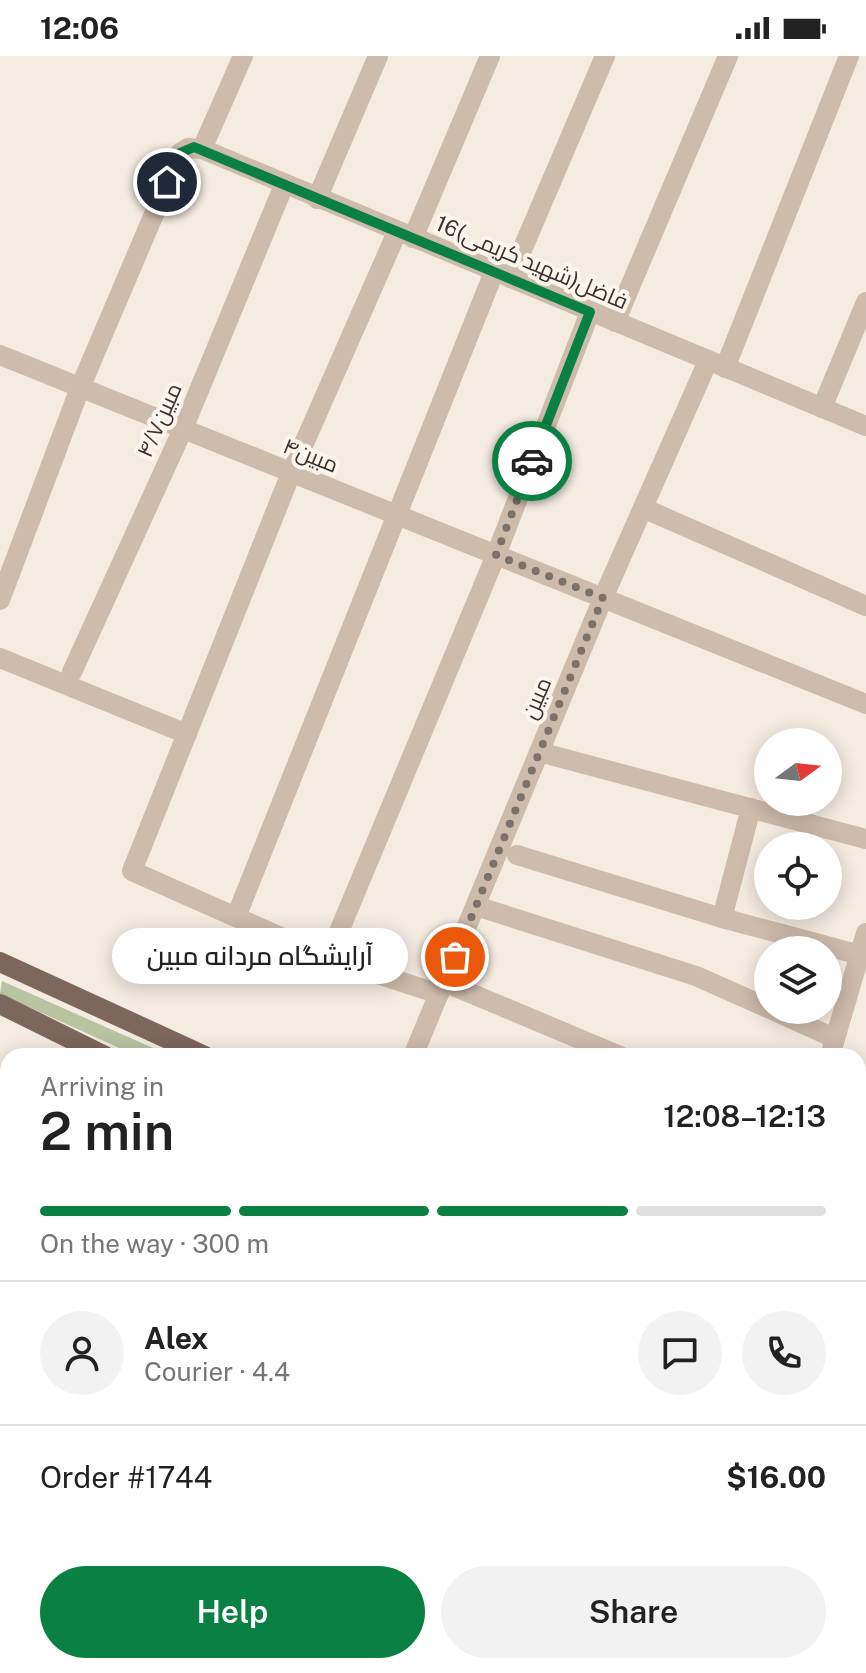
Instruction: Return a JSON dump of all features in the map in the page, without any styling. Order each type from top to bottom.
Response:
[{"type":"main road","points":[[0,962],[188,1048]]},
{"type":"main road","points":[[0,1004],[89,1048]]},
{"type":"street","points":[[0,600],[80,388],[180,153],[188,148],[202,149],[243,56]]},
{"type":"street","points":[[317,199],[378,56]]},
{"type":"street","points":[[490,56],[291,473],[132,871],[328,958],[442,988],[599,1048]]},
{"type":"street","points":[[236,917],[398,516],[502,275],[605,56]]},
{"type":"street","points":[[615,322],[728,56]]},
{"type":"street","name":"مبین","points":[[416,1048],[603,598],[643,508],[716,364],[849,56]]},
{"type":"street","name":"16فاضل(شهید کریمی)","points":[[202,149],[866,426]]},
{"type":"street","name":"۴/۷مبین","points":[[72,672],[183,429],[284,185]]},
{"type":"street","points":[[822,408],[866,302]]},
{"type":"street","points":[[328,958],[496,555],[590,312]]},
{"type":"street","name":"۴مبین","points":[[0,355],[866,704]]},
{"type":"street","points":[[643,508],[866,606]]},
{"type":"street","points":[[0,658],[187,734]]},
{"type":"street","points":[[539,752],[866,839]]},
{"type":"street","points":[[722,918],[751,808]]},
{"type":"street","points":[[517,855],[722,918],[860,955]]},
{"type":"street","points":[[476,906],[696,976],[754,1002]]},
{"type":"street","points":[[794,1024],[832,1047],[859,987],[860,955],[866,933]]},
{"type":"green space","points":[[2,981],[153,1048],[119,1048],[0,994]]},
{"type":"way so far","points":[[455,957],[603,598],[496,555],[532,461]]},
{"type":"place","name":"آرایشگاه مردانه مبین","points":[[455,957]]},
{"type":"route","points":[[167,182],[180,153],[188,148],[202,149],[590,312],[532,461]]}]
